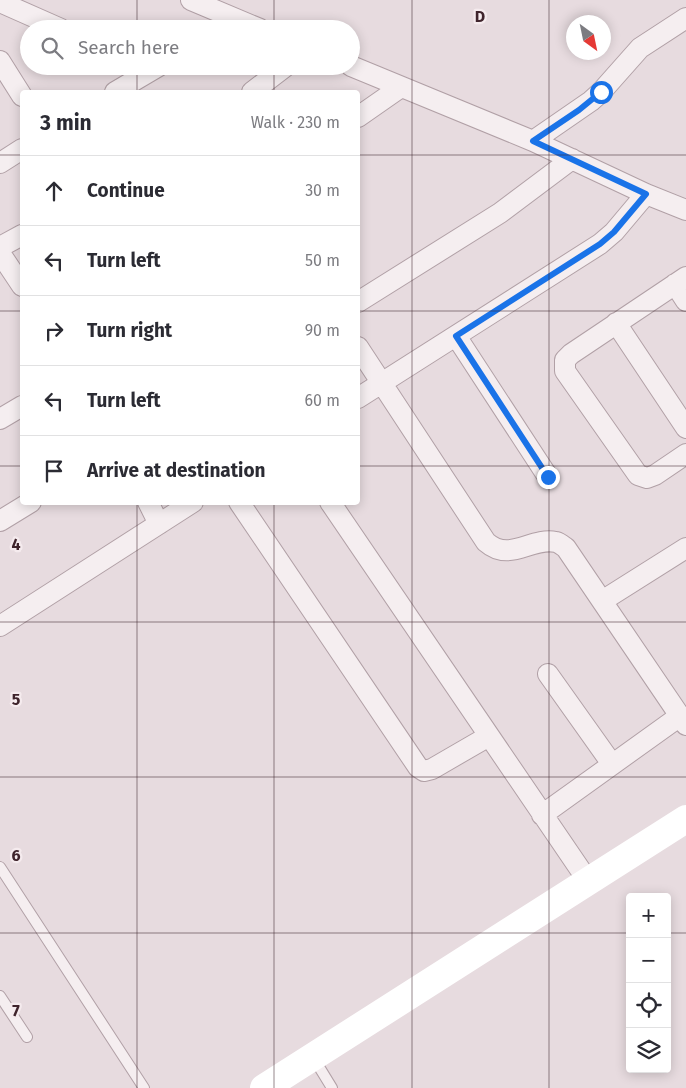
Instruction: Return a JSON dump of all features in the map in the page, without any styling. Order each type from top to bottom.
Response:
[{"type":"main road","points":[[264,1088],[686,819]]},
{"type":"street","points":[[191,0],[223,20]]},
{"type":"street","points":[[0,2],[41,20]]},
{"type":"street","points":[[533,141],[591,101],[640,48],[686,18]]},
{"type":"street","points":[[0,60],[20,93]]},
{"type":"street","points":[[360,70],[533,141],[646,194],[686,210]]},
{"type":"street","points":[[118,90],[141,75]]},
{"type":"street","points":[[255,90],[274,75]]},
{"type":"street","points":[[360,116],[401,87]]},
{"type":"street","points":[[0,163],[20,150]]},
{"type":"street","points":[[360,301],[500,213],[572,159]]},
{"type":"street","points":[[360,397],[600,244],[614,232],[646,194]]},
{"type":"street","points":[[0,247],[20,236]]},
{"type":"street","points":[[0,253],[20,283]]},
{"type":"street","points":[[682,287],[616,323],[571,354],[565,360],[565,371],[638,475],[647,478],[655,476],[686,454]]},
{"type":"street","points":[[616,323],[686,428]]},
{"type":"street","points":[[456,336],[548,477]]},
{"type":"street","points":[[360,349],[486,542],[493,549],[504,552],[557,542],[566,548],[683,721],[612,764],[542,814]]},
{"type":"street","points":[[1,417],[20,407]]},
{"type":"street","points":[[0,522],[26,505]]},
{"type":"street","points":[[150,505],[160,524]]},
{"type":"street","points":[[0,626],[188,505]]},
{"type":"street","points":[[242,505],[418,767],[424,771],[432,769],[489,736]]},
{"type":"street","points":[[332,505],[588,881]]},
{"type":"street","points":[[602,601],[686,548]]},
{"type":"street","points":[[548,674],[612,764]]},
{"type":"lane","points":[[0,867],[144,1088]]},
{"type":"lane","points":[[0,996],[27,1037]]},
{"type":"lane","points":[[313,1057],[332,1088]]},
{"type":"route","points":[[548,477],[456,336],[600,244],[614,232],[646,194],[533,141],[579,110],[601,92]]}]
